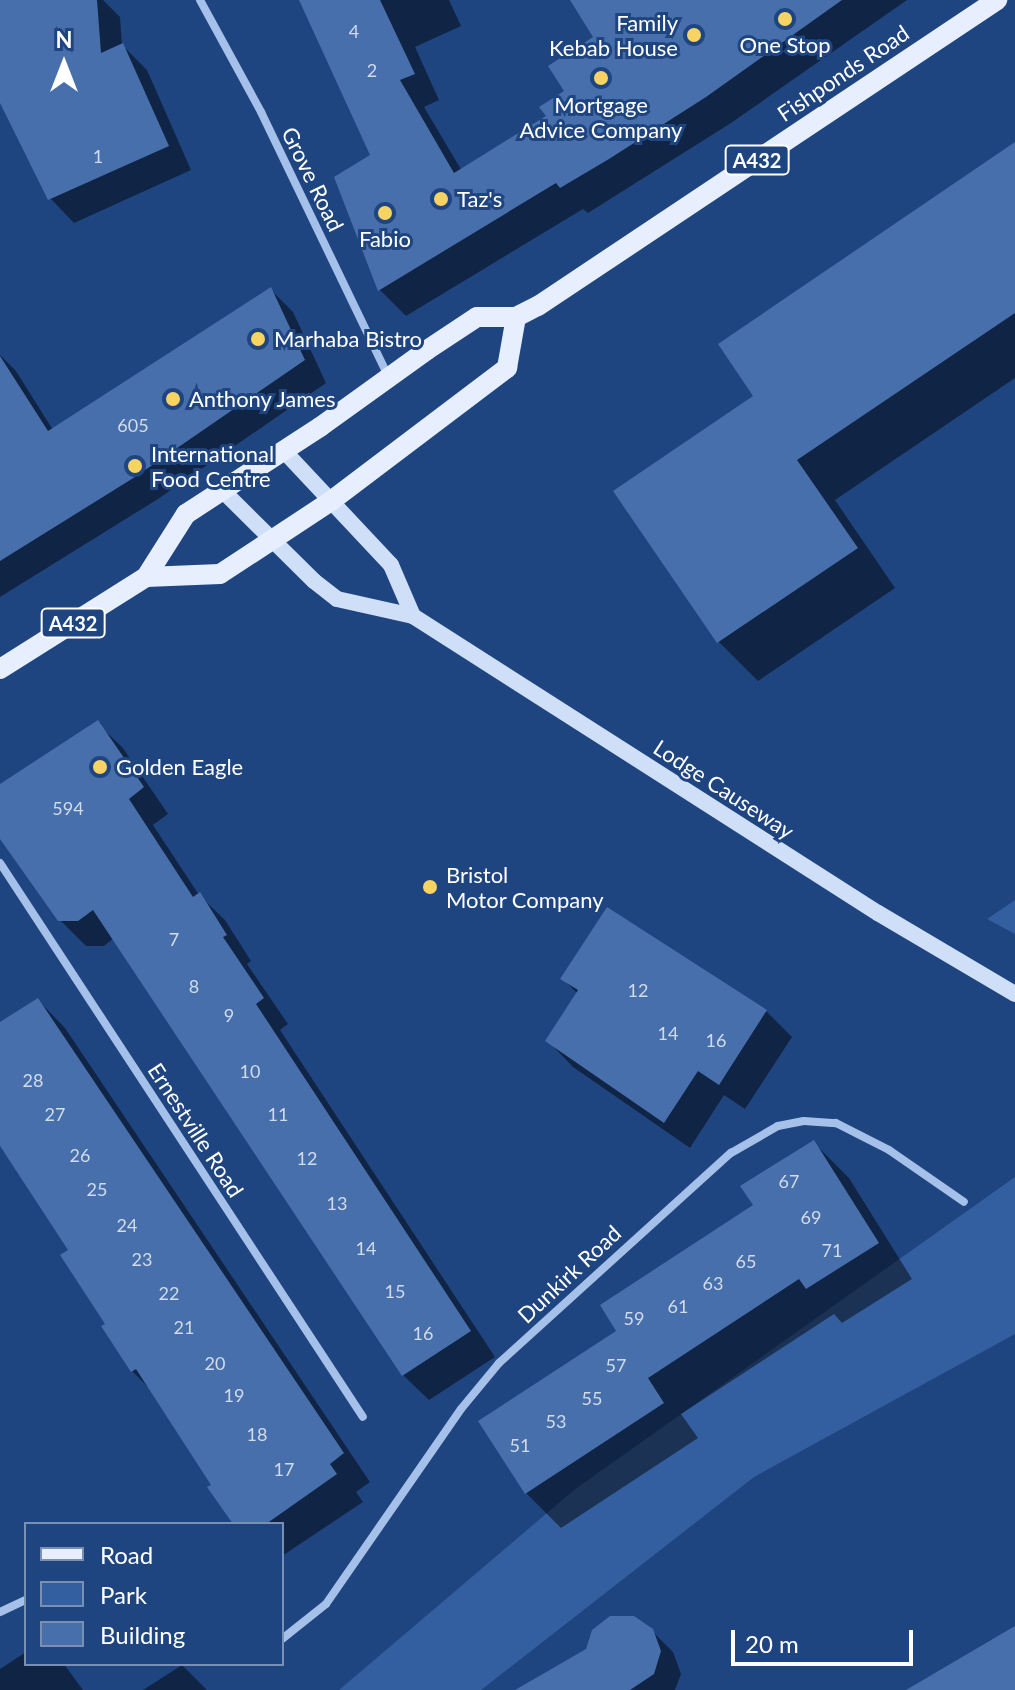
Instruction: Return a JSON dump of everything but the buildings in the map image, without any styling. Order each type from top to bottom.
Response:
[{"type":"main road","name":"Fishponds Road","points":[[516,317],[997,0]]},
{"type":"main road","name":"A432","points":[[0,669],[146,577],[186,514],[284,451],[388,376],[477,317],[516,317],[507,368],[331,501],[220,574],[146,577]]},
{"type":"main road","points":[[284,451],[391,565],[413,616]]},
{"type":"main road","name":"Lodge Causeway","points":[[223,491],[314,581],[337,599],[413,616],[878,913],[1015,994]]},
{"type":"street","name":"Grove Road","points":[[200,0],[261,112],[388,376]]},
{"type":"street","name":"Ernestville Road","points":[[0,863],[363,1417]]},
{"type":"street","name":"Dunkirk Road","points":[[284,1637],[326,1604],[461,1409],[499,1363],[731,1153],[778,1126],[804,1121],[836,1123],[889,1150],[964,1202]]},
{"type":"street","points":[[0,1612],[24,1601]]},
{"type":"green space","points":[[1015,900],[1015,934],[987,919]]},
{"type":"green space","points":[[1015,1177],[1015,1334],[754,1477],[481,1690],[339,1690],[574,1490]]},
{"type":"place","name":"One Stop","points":[[785,19]]},
{"type":"place","name":"Family Kebab House","points":[[694,35]]},
{"type":"place","name":"Mortgage Advice Company","points":[[601,78]]},
{"type":"place","name":"Taz's","points":[[441,199]]},
{"type":"place","name":"Fabio","points":[[385,213]]},
{"type":"place","name":"Marhaba Bistro","points":[[258,339]]},
{"type":"place","name":"Anthony James","points":[[173,399]]},
{"type":"place","name":"International Food Centre","points":[[135,466]]},
{"type":"place","name":"Golden Eagle","points":[[100,767]]},
{"type":"place","name":"Bristol Motor Company","points":[[430,887]]}]
